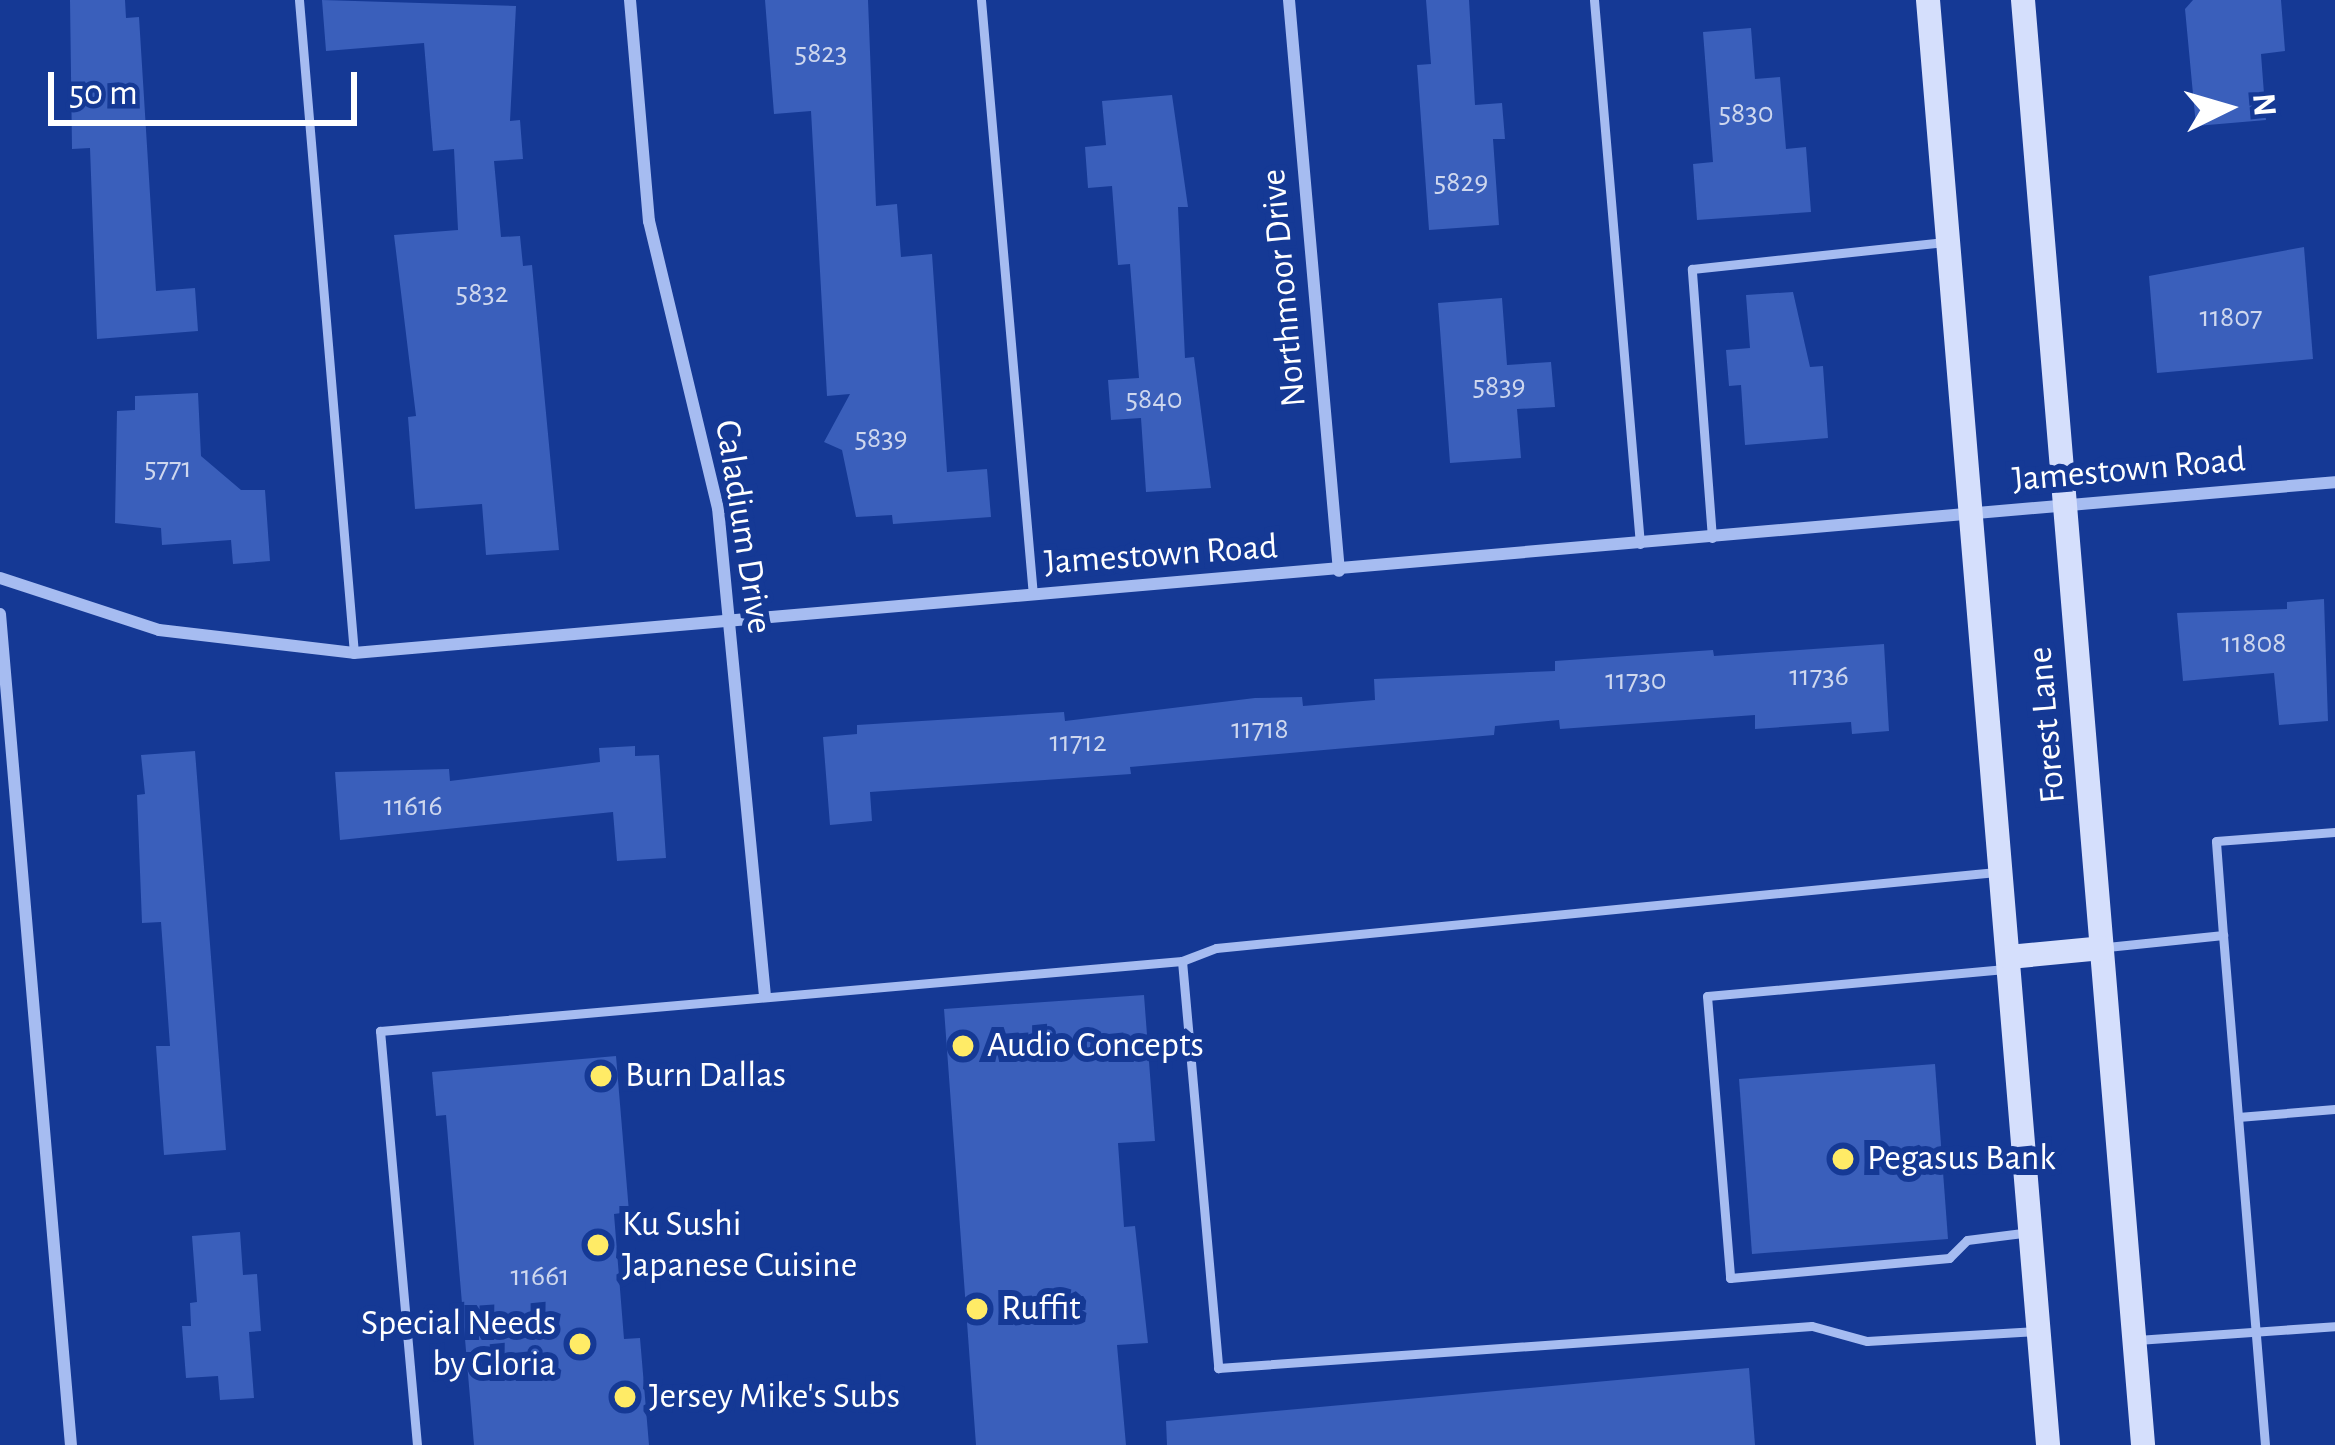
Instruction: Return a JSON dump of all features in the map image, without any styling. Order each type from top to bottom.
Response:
[{"type":"main road","name":"Forest Lane","points":[[1928,0],[2048,1445]]},
{"type":"main road","name":"Forest Lane","points":[[2024,0],[2143,1445]]},
{"type":"main road","points":[[2010,963],[2102,948]]},
{"type":"street","name":"Caladium Drive","points":[[631,0],[649,221],[718,508],[765,996]]},
{"type":"street","name":"Northmoor Drive","points":[[1289,0],[1339,571]]},
{"type":"street","name":"Jamestown Road","points":[[0,578],[159,630],[242,646],[354,653],[2335,482]]},
{"type":"street","points":[[0,614],[71,1445]]},
{"type":"lane","points":[[298,0],[354,653]]},
{"type":"lane","points":[[982,0],[1033,595]]},
{"type":"lane","points":[[1594,0],[1640,544]]},
{"type":"lane","points":[[1712,538],[1693,269],[1950,241]]},
{"type":"lane","points":[[2265,1445],[2216,841],[2335,832]]},
{"type":"lane","points":[[417,1445],[380,1031],[1182,961],[1216,948],[2002,871]]},
{"type":"lane","points":[[2102,948],[2223,935]]},
{"type":"lane","points":[[1182,961],[1218,1368],[1812,1326],[1867,1341],[2038,1330]]},
{"type":"lane","points":[[2010,963],[1707,996],[1730,1278],[1948,1258],[1967,1240],[2030,1232]]},
{"type":"lane","points":[[2238,1118],[2335,1109]]},
{"type":"lane","points":[[2135,1340],[2335,1326]]},
{"type":"building","points":[[70,0],[125,0],[126,18],[139,17],[156,291],[195,288],[198,331],[97,339],[90,148],[72,149]]},
{"type":"building","points":[[322,0],[516,6],[510,121],[520,120],[523,159],[494,161],[501,237],[520,236],[523,266],[532,265],[559,550],[486,555],[482,504],[415,509],[408,417],[416,416],[394,235],[458,230],[454,149],[433,151],[424,43],[326,51]]},
{"type":"building","points":[[765,0],[868,0],[876,206],[897,204],[901,257],[932,254],[947,472],[987,469],[991,517],[893,524],[892,515],[856,517],[842,450],[824,442],[850,394],[827,396],[811,111],[774,114]]},
{"type":"building","points":[[1426,0],[1469,0],[1475,105],[1502,103],[1505,139],[1493,139],[1499,225],[1429,230],[1417,65],[1431,64]]},
{"type":"building","points":[[2193,0],[2281,0],[2285,51],[2261,54],[2266,120],[2196,126],[2185,9]]},
{"type":"building","points":[[1751,28],[1755,79],[1780,77],[1786,149],[1806,147],[1811,212],[1697,220],[1693,164],[1713,162],[1703,32]]},
{"type":"building","points":[[1172,95],[1188,207],[1178,207],[1185,358],[1194,357],[1211,488],[1146,492],[1141,418],[1111,420],[1108,380],[1139,378],[1130,264],[1118,265],[1112,186],[1088,188],[1085,147],[1106,145],[1102,101]]},
{"type":"building","points":[[2304,247],[2313,359],[2157,373],[2149,276]]},
{"type":"building","points":[[1793,292],[1810,367],[1823,366],[1828,438],[1745,445],[1741,385],[1729,386],[1726,350],[1750,348],[1746,295]]},
{"type":"building","points":[[1502,298],[1507,365],[1551,362],[1555,407],[1517,409],[1521,458],[1450,463],[1438,303]]},
{"type":"building","points":[[198,393],[201,456],[241,490],[265,490],[270,561],[233,564],[231,540],[162,545],[161,528],[115,523],[117,411],[135,410],[135,396]]},
{"type":"building","points":[[2324,599],[2328,721],[2279,725],[2274,673],[2183,681],[2177,613],[2287,609],[2287,602]]},
{"type":"building","points":[[1884,644],[1889,731],[1852,734],[1851,722],[1755,729],[1755,715],[1560,729],[1559,720],[1495,726],[1494,735],[1130,767],[1131,774],[870,792],[872,821],[830,825],[823,737],[857,734],[857,725],[1064,712],[1065,721],[1255,698],[1302,697],[1303,706],[1375,700],[1374,679],[1555,671],[1555,661],[1713,650],[1714,656]]},
{"type":"building","points":[[635,746],[635,756],[659,755],[666,858],[617,861],[613,812],[340,840],[335,772],[449,769],[450,781],[600,762],[599,748]]},
{"type":"building","points":[[195,751],[226,1150],[164,1155],[156,1046],[170,1046],[161,922],[142,923],[137,795],[145,794],[141,755]]},
{"type":"building","points":[[1144,995],[1155,1141],[1118,1143],[1124,1227],[1135,1226],[1148,1343],[1117,1345],[1126,1445],[976,1445],[944,1009]]},
{"type":"building","points":[[616,1056],[629,1212],[614,1214],[624,1339],[640,1338],[649,1445],[474,1445],[446,1115],[436,1116],[432,1072]]},
{"type":"building","name":"Pegasus Bank","points":[[1935,1064],[1948,1239],[1752,1254],[1739,1079]]},
{"type":"building","points":[[240,1232],[243,1275],[257,1274],[261,1331],[249,1332],[254,1398],[220,1400],[218,1376],[186,1378],[182,1326],[191,1326],[190,1303],[197,1302],[192,1236]]},
{"type":"building","points":[[1749,1368],[1755,1445],[1167,1445],[1166,1421]]},
{"type":"place","name":"Audio Concepts","points":[[963,1046]]},
{"type":"place","name":"Burn Dallas","points":[[601,1076]]},
{"type":"place","name":"Pegasus Bank","points":[[1843,1159]]},
{"type":"place","name":"Ku Sushi Japanese Cuisine","points":[[598,1245]]},
{"type":"place","name":"Ruffit","points":[[977,1309]]},
{"type":"place","name":"Special Needs by Gloria","points":[[580,1344]]},
{"type":"place","name":"Jersey Mike's Subs","points":[[625,1397]]}]
